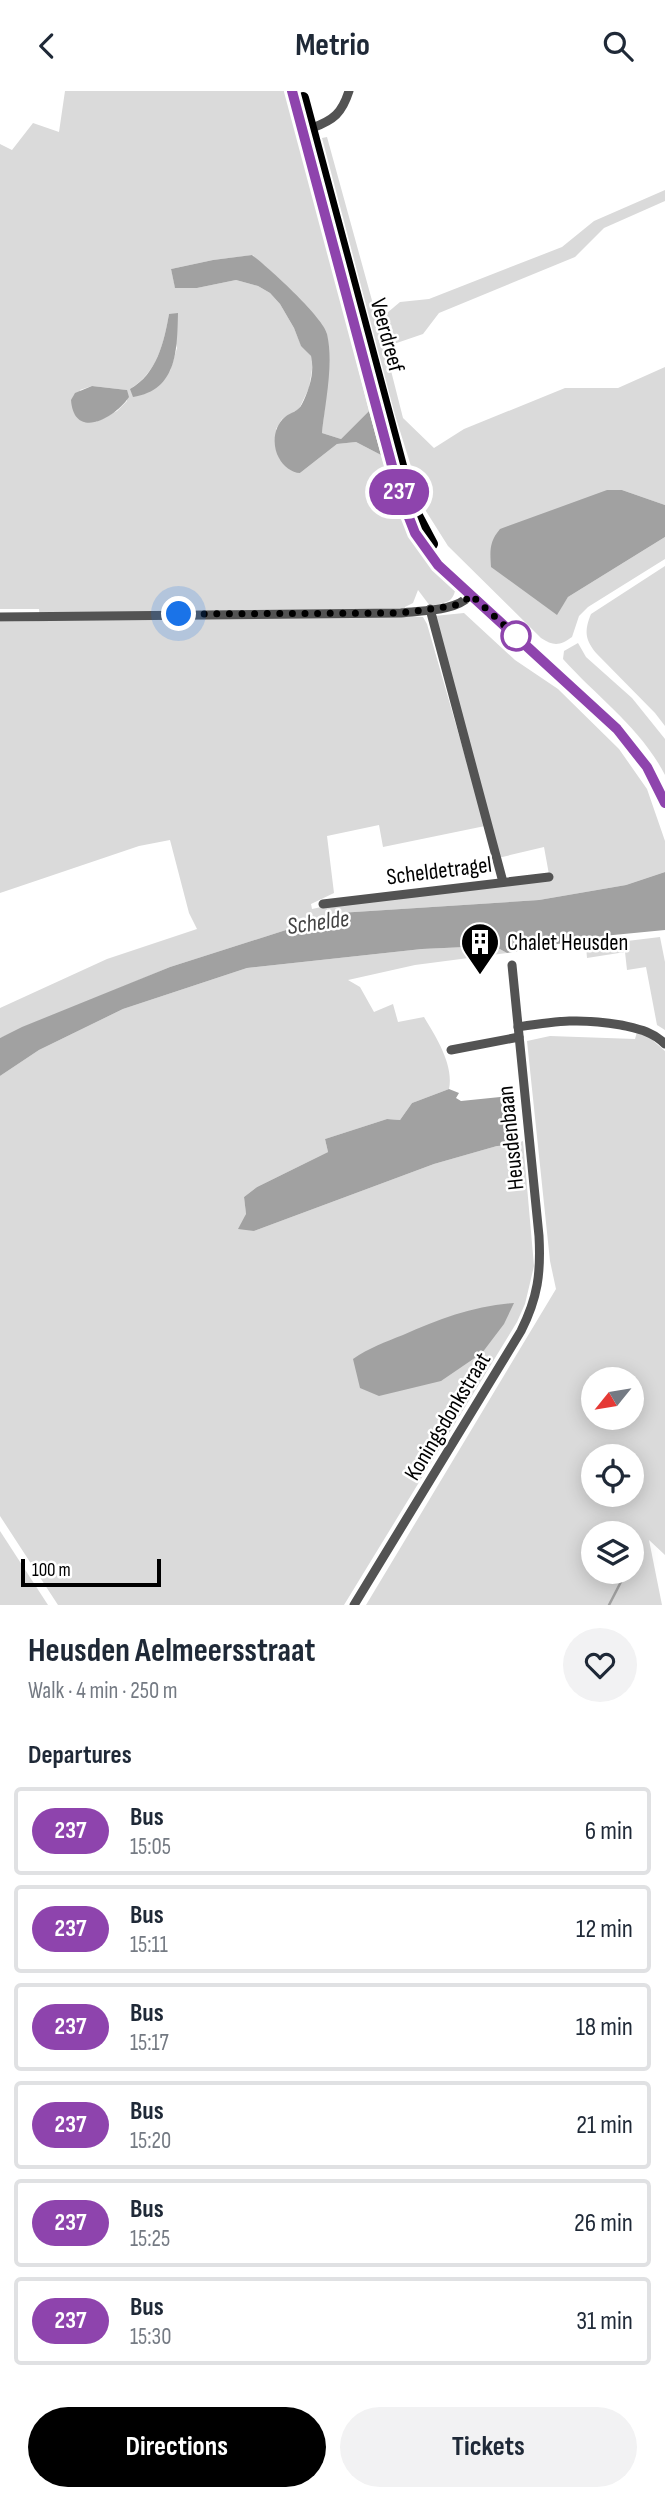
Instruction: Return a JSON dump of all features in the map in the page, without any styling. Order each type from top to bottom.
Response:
[{"type":"main road","name":"Veerdreef","points":[[292,91],[308,129]]},
{"type":"main road","name":"Veerdreef","points":[[300,91],[362,335],[414,510],[433,547],[456,581],[617,729],[647,767],[665,803]]},
{"type":"street","points":[[308,129],[334,119],[340,113],[349,91]]},
{"type":"street","points":[[0,617],[401,613],[459,604],[471,595]]},
{"type":"street","points":[[429,609],[503,882]]},
{"type":"street","name":"Scheldetragel","points":[[328,902],[549,877]]},
{"type":"street","name":"Heusdenbaan","points":[[512,965],[539,1236]]},
{"type":"street","points":[[451,1051],[565,1020],[592,1020],[644,1030],[665,1044]]},
{"type":"street","name":"Koningsdonkstraat","points":[[354,1605],[530,1313],[540,1273],[539,1236]]},
{"type":"shaded area","points":[[65,91],[288,91],[369,411],[341,439],[322,433],[328,375],[253,255],[171,269],[175,287],[197,288],[236,280],[258,286],[270,293],[280,304],[313,363],[309,388],[299,409],[282,419],[276,429],[300,473],[337,444],[356,442],[381,455],[400,513],[416,544],[455,591],[449,601],[430,606],[418,590],[413,603],[405,607],[407,616],[423,617],[427,624],[485,826],[383,847],[379,825],[327,836],[334,893],[311,904],[312,909],[335,904],[550,880],[544,847],[498,858],[434,616],[464,613],[515,660],[558,689],[619,749],[647,789],[665,841],[665,872],[626,885],[539,900],[339,913],[170,967],[0,1038],[0,1008],[107,959],[197,929],[189,913],[170,840],[139,846],[0,893],[0,622],[40,621],[39,609],[0,609],[0,144],[12,150],[33,123],[59,132]],"holes":[[[169,314],[177,348],[170,371],[130,389],[147,375],[153,366],[162,346]],[[92,386],[127,390],[127,401],[117,411],[96,422],[80,390]]]},
{"type":"shaded area","points":[[327,137],[376,315],[387,313],[400,302],[429,299],[562,247],[594,221],[665,190],[665,201],[604,228],[575,257],[439,313],[423,334],[385,347],[403,418],[434,448],[464,429],[565,388],[618,388],[665,367],[665,505],[622,490],[556,614],[568,597],[665,537],[665,559],[588,607],[579,616],[572,637],[564,642],[553,644],[541,638],[448,546],[424,508],[395,415],[322,138]]},
{"type":"shaded area","points":[[665,566],[665,726],[597,654],[588,640],[587,625],[591,614]]},
{"type":"shaded area","points":[[578,643],[586,657],[632,698],[665,739],[665,775],[644,742],[563,659],[564,651]]},
{"type":"shaded area","points":[[660,937],[665,962],[665,1030],[657,1025],[646,967],[627,970],[625,952],[587,958],[586,946]]},
{"type":"shaded area","points":[[488,946],[507,953],[415,965],[348,980],[360,987],[374,1012],[393,1004],[398,1022],[424,1017],[439,1042],[446,1061],[449,1089],[412,1103],[400,1120],[387,1119],[325,1139],[328,1152],[257,1187],[244,1197],[244,1222],[254,1231],[434,1164],[523,1141],[534,1266],[525,1304],[517,1322],[344,1605],[58,1605],[0,1516],[0,1076],[39,1050],[123,1009],[247,968],[422,949]]},
{"type":"shaded area","points":[[637,1032],[649,1037],[665,1051],[665,1555],[649,1540],[662,1605],[366,1605],[556,1289],[550,1261],[527,1041],[550,1036],[635,1039]]},
{"type":"shaded area","points":[[0,1531],[48,1605],[0,1605]]},
{"type":"water","points":[[252,255],[306,305],[327,334],[329,371],[322,433],[341,439],[369,411],[381,455],[356,442],[337,444],[300,473],[291,470],[281,461],[275,448],[276,431],[281,421],[298,409],[305,399],[312,375],[311,356],[301,346],[280,304],[270,293],[258,286],[236,280],[197,288],[175,288],[171,269]]},
{"type":"water","points":[[178,313],[175,354],[167,377],[148,393],[133,397],[130,389],[147,375],[158,356],[169,314]]},
{"type":"water","points":[[92,386],[127,390],[129,397],[105,418],[87,423],[79,420],[74,413],[71,400],[75,393]]},
{"type":"water","points":[[607,490],[622,490],[665,505],[665,537],[568,597],[557,615],[491,567],[491,547],[500,529]]},
{"type":"water","name":"Schelde","points":[[665,872],[665,930],[603,936],[507,953],[488,946],[422,949],[247,968],[123,1009],[39,1050],[0,1076],[0,1038],[22,1027],[170,967],[339,913],[539,900],[626,885]]},
{"type":"water","points":[[449,1089],[459,1093],[456,1098],[461,1101],[511,1096],[513,1145],[497,1146],[434,1164],[254,1231],[238,1229],[246,1214],[244,1197],[257,1187],[328,1152],[325,1139],[387,1119],[400,1120],[412,1103]]},
{"type":"water","points":[[514,1303],[504,1324],[482,1353],[441,1381],[379,1396],[360,1388],[353,1359],[365,1352],[457,1314]]},
{"type":"waterway","points":[[609,1605],[620,1584]]},
{"type":"bus line","name":"237","points":[[292,91],[399,492],[415,533],[438,565],[617,729],[647,767],[665,803]]},
{"type":"place","name":"Chalet Heusden","points":[[480,976]]},
{"type":"route","points":[[179,614],[401,613],[453,606],[471,595],[516,636]]}]
